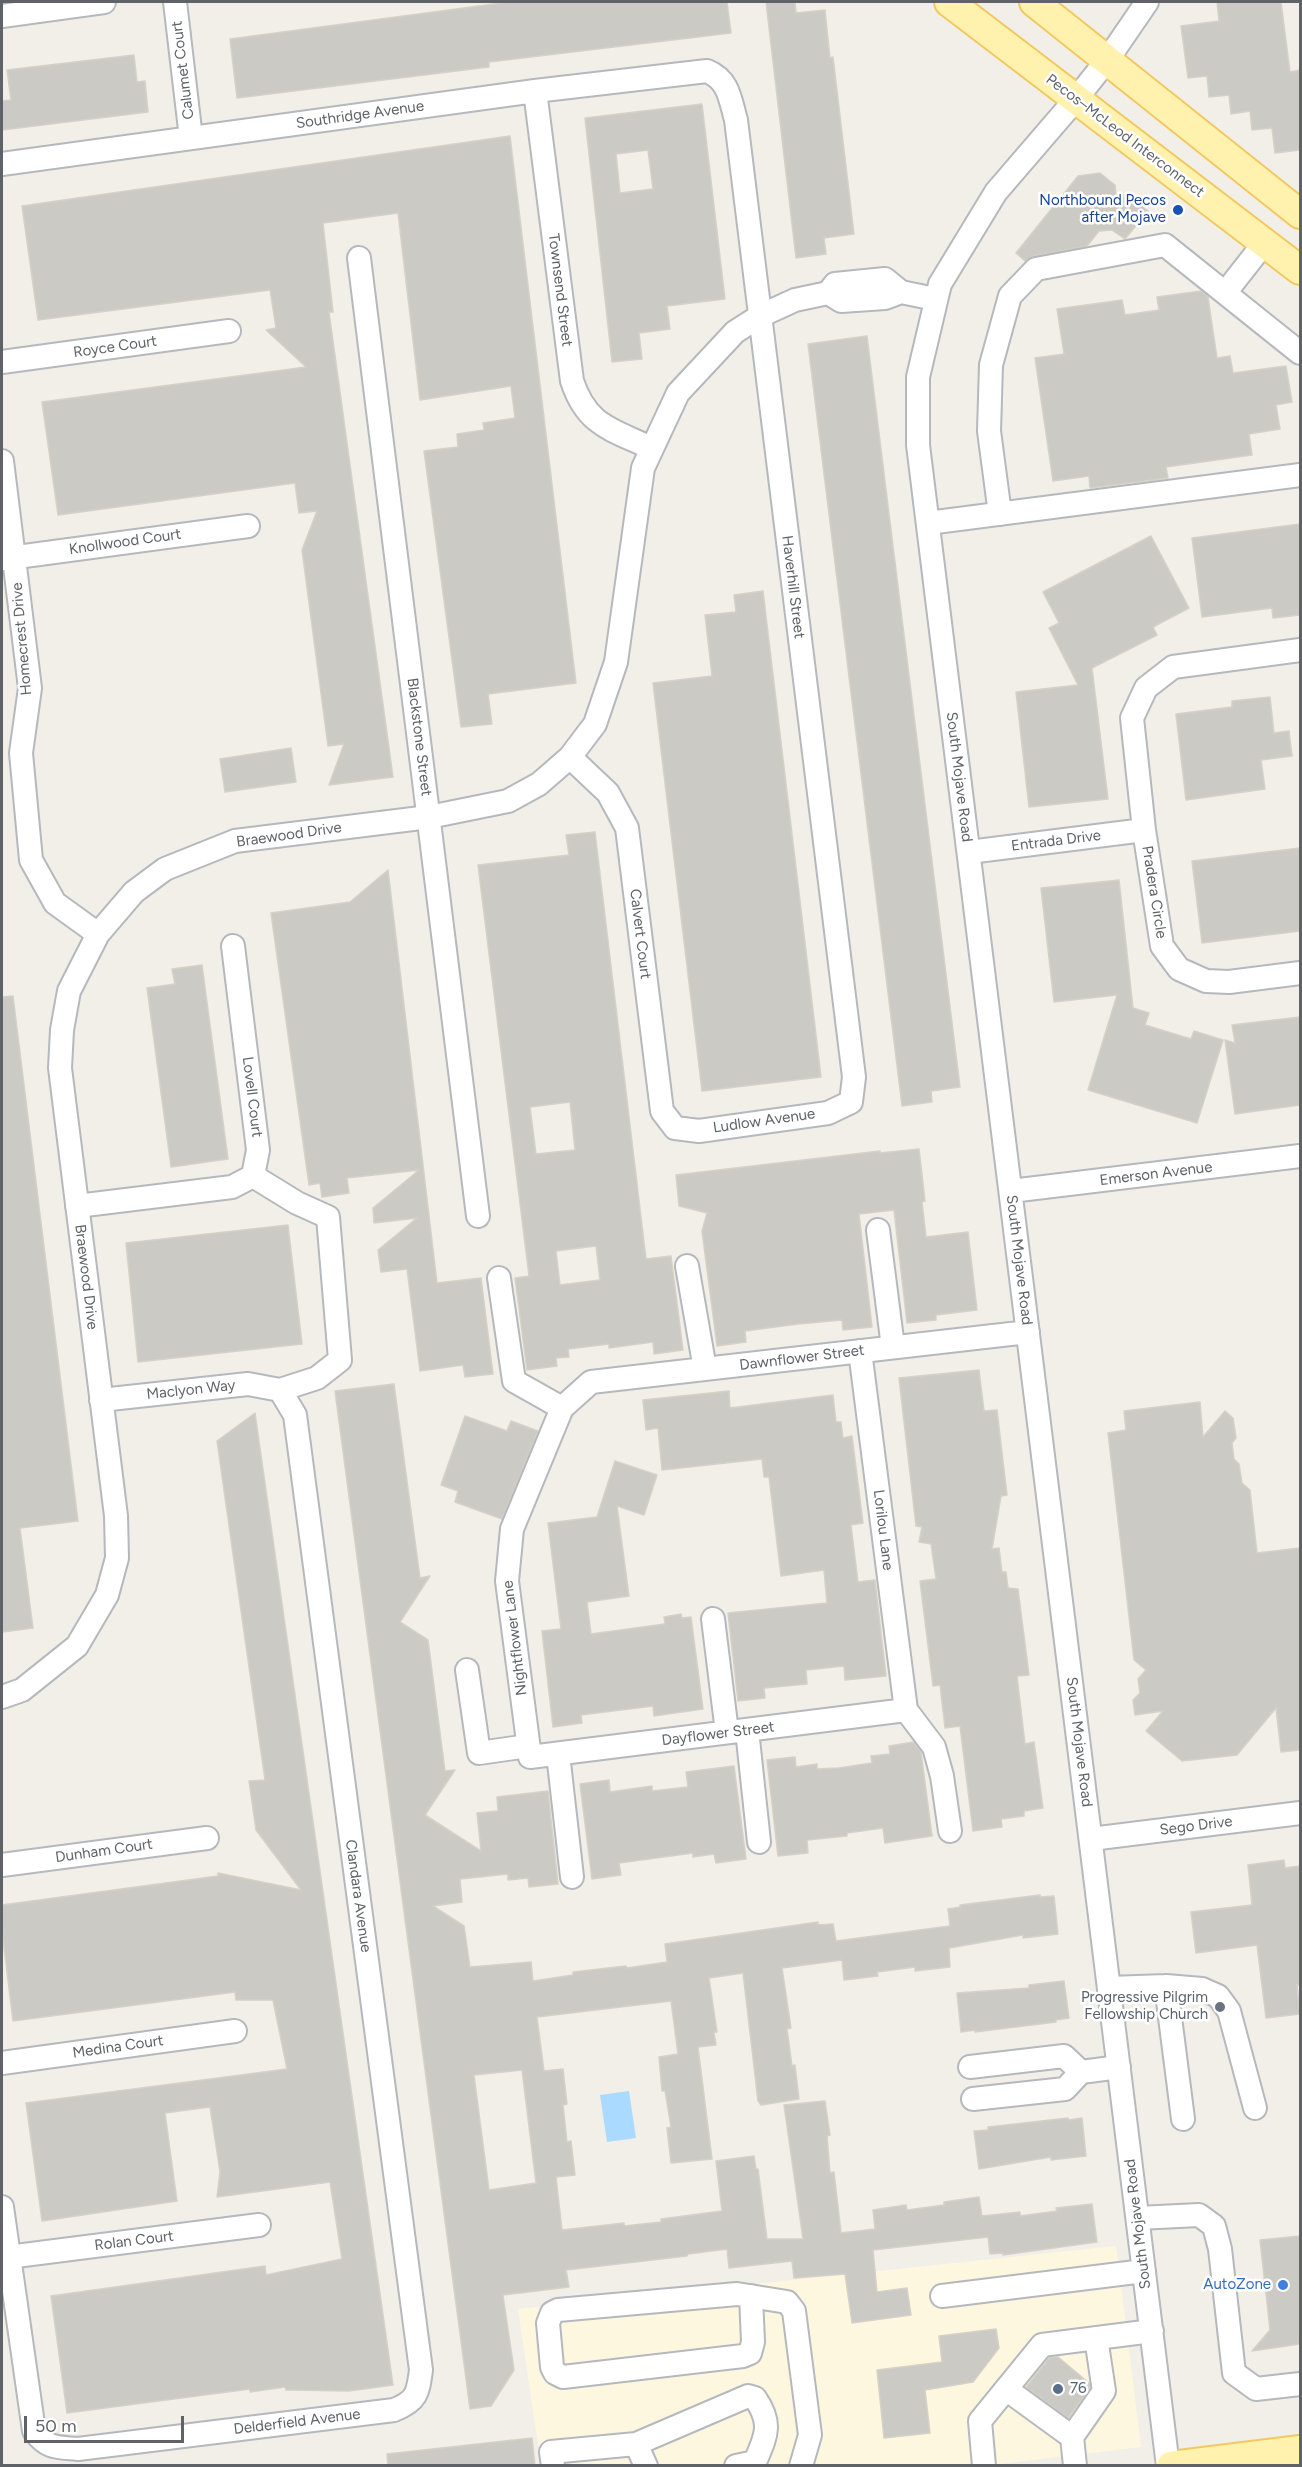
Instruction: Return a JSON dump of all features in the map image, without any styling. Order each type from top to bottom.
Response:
[{"type":"main road","name":"Pecos–McLeod Interconnect","points":[[949,2],[1300,270]]},
{"type":"main road","points":[[1034,2],[1108,58],[1300,214]]},
{"type":"main road","points":[[1169,2466],[1300,2450]]},
{"type":"street","points":[[2,16],[104,2]]},
{"type":"street","name":"Calumet Court","points":[[175,2],[191,138]]},
{"type":"street","name":"South Mojave Road","points":[[1148,2],[1076,99],[996,192],[940,284],[918,377],[918,445],[1169,2466]]},
{"type":"street","name":"Southridge Avenue","points":[[2,164],[535,91],[708,70],[718,75]]},
{"type":"street","name":"Haverhill Street","points":[[718,75],[726,84],[736,120],[854,1077],[851,1102]]},
{"type":"street","name":"Townsend Street","points":[[535,91],[572,381],[578,399],[595,421],[651,448]]},
{"type":"street","points":[[1225,293],[1265,242]]},
{"type":"street","points":[[1000,514],[989,431],[991,365],[1010,296],[1036,269],[1165,245],[1300,353]]},
{"type":"street","name":"Blackstone Street","points":[[359,258],[478,1216]]},
{"type":"street","name":"Braewood Drive","points":[[2,1697],[22,1690],[77,1646],[107,1595],[117,1558],[116,1516],[60,1068],[62,1030],[69,990],[98,934],[134,892],[165,869],[235,841],[429,817],[508,801],[539,784],[570,757],[595,724],[616,662],[643,468],[678,393],[735,332],[760,316],[795,300],[828,293],[835,284],[885,279],[901,292],[935,299]]},
{"type":"street","name":"Royce Court","points":[[2,362],[229,331]]},
{"type":"street","name":"Homecrest Drive","points":[[2,461],[8,558],[30,688],[11,755],[31,860],[55,903],[98,934]]},
{"type":"street","points":[[928,523],[1300,475]]},
{"type":"street","name":"Knollwood Court","points":[[8,558],[248,526]]},
{"type":"street","name":"Pradera Circle","points":[[1300,650],[1173,667],[1146,688],[1132,718],[1144,830],[1162,946],[1179,969],[1206,981],[1229,982],[1300,973]]},
{"type":"street","name":"Calvert Court","points":[[570,757],[608,793],[627,828],[662,1111],[675,1128]]},
{"type":"street","name":"Entrada Drive","points":[[969,852],[1144,830]]},
{"type":"street","name":"Lovell Court","points":[[233,946],[258,1150],[253,1176]]},
{"type":"street","name":"Ludlow Avenue","points":[[675,1128],[699,1131],[828,1113],[851,1102]]},
{"type":"street","name":"Emerson Avenue","points":[[1011,1191],[1300,1156]]},
{"type":"street","points":[[77,1206],[232,1187],[253,1176],[297,1203],[328,1216],[340,1360],[316,1378],[280,1390]]},
{"type":"street","points":[[878,1230],[893,1347]]},
{"type":"street","points":[[687,1266],[705,1369]]},
{"type":"street","points":[[499,1278],[514,1381],[562,1408]]},
{"type":"street","name":"Dawnflower Street","points":[[579,1392],[591,1382],[1028,1332]]},
{"type":"street","name":"Lorilou Lane","points":[[860,1351],[906,1710]]},
{"type":"street","name":"Maclyon Way","points":[[101,1400],[248,1384],[280,1390]]},
{"type":"street","name":"Clandara Avenue","points":[[280,1390],[295,1415],[421,2370],[418,2388],[409,2404]]},
{"type":"street","name":"Nightflower Lane","points":[[529,1752],[507,1581],[512,1529],[562,1408],[579,1392]]},
{"type":"street","points":[[713,1619],[759,1842]]},
{"type":"street","name":"Dayflower Street","points":[[467,1670],[479,1753],[558,1754],[906,1710]]},
{"type":"street","points":[[906,1710],[934,1748],[942,1776],[950,1831]]},
{"type":"street","points":[[558,1754],[572,1877]]},
{"type":"street","name":"Sego Drive","points":[[1091,1839],[1300,1813]]},
{"type":"street","name":"Dunham Court","points":[[2,1865],[207,1838]]},
{"type":"street","points":[[1166,1986],[1183,2118]]},
{"type":"street","points":[[1109,1988],[1166,1986],[1202,1989],[1218,1996],[1229,2011],[1255,2108]]},
{"type":"street","name":"Medina Court","points":[[2,2062],[235,2031]]},
{"type":"street","points":[[970,2067],[1064,2056],[1081,2072]]},
{"type":"street","points":[[973,2099],[1065,2089],[1081,2072],[1119,2067]]},
{"type":"street","points":[[2,2207],[8,2257]]},
{"type":"street","points":[[1137,2218],[1199,2215],[1214,2226],[1220,2248],[1234,2373],[1256,2389],[1300,2384]]},
{"type":"street","name":"Rolan Court","points":[[8,2257],[259,2225]]},
{"type":"street","name":"Delderfield Avenue","points":[[8,2257],[34,2431],[43,2442],[52,2447],[78,2449],[394,2410],[409,2404]]},
{"type":"street","points":[[942,2296],[1144,2271]]},
{"type":"street","points":[[751,2296],[753,2342],[750,2353],[743,2356],[563,2377],[555,2373],[552,2367],[548,2323],[552,2313],[558,2310],[736,2294],[751,2296],[787,2302],[794,2311],[810,2434],[801,2466]]},
{"type":"street","points":[[984,2466],[980,2421],[1042,2345],[1152,2331]]},
{"type":"street","points":[[1071,2437],[1104,2391],[1096,2338]]},
{"type":"street","points":[[1006,2389],[1071,2437],[1076,2466]]},
{"type":"street","points":[[553,2466],[551,2452],[636,2444],[748,2396],[755,2398],[762,2407],[768,2433],[749,2464]]},
{"type":"street","points":[[636,2444],[646,2466]]},
{"type":"shaded area","points":[[1116,2246],[1141,2447],[983,2466],[541,2465],[518,2309]]},
{"type":"water","points":[[629,2091],[636,2138],[607,2142],[600,2095]]},
{"type":"building","points":[[509,2],[727,2],[731,33],[489,62],[489,67],[237,98],[230,39]]},
{"type":"building","points":[[766,2],[795,2],[796,13],[825,10],[830,58],[833,57],[854,234],[824,238],[826,254],[796,258]]},
{"type":"building","points":[[1217,2],[1281,2],[1290,72],[1300,70],[1300,150],[1275,153],[1272,128],[1252,130],[1250,111],[1231,114],[1229,95],[1209,97],[1207,76],[1188,78],[1181,26],[1219,21]]},
{"type":"building","points":[[134,55],[137,82],[145,81],[148,112],[2,130],[2,101],[11,100],[7,70]]},
{"type":"building","points":[[702,104],[725,299],[667,306],[670,329],[639,333],[642,359],[612,362],[585,118]],"holes":[[[648,150],[653,189],[620,193],[616,154]]]},
{"type":"building","points":[[510,136],[576,683],[488,694],[492,724],[461,727],[424,451],[458,447],[457,434],[484,430],[483,423],[515,418],[511,386],[420,400],[398,213],[323,223],[333,312],[329,312],[393,777],[329,785],[344,744],[328,746],[302,550],[317,511],[299,513],[295,483],[58,515],[42,402],[306,367],[266,330],[276,328],[270,290],[38,320],[22,206]]},
{"type":"building","points":[[1100,173],[1115,185],[1116,195],[1127,194],[1148,211],[1125,239],[1112,230],[1099,231],[1087,246],[1034,256],[1025,261],[1016,253],[1078,176]]},
{"type":"building","points":[[1201,291],[1208,297],[1217,358],[1230,356],[1233,373],[1286,366],[1292,402],[1276,405],[1280,429],[1249,434],[1252,455],[1166,467],[1168,478],[1090,488],[1089,476],[1053,481],[1035,358],[1064,354],[1057,309],[1122,300],[1125,315],[1159,310],[1157,297]]},
{"type":"building","points":[[867,336],[960,1087],[931,1091],[932,1102],[902,1106],[808,344]]},
{"type":"building","points":[[1300,524],[1300,615],[1273,618],[1272,608],[1202,617],[1192,538]]},
{"type":"building","points":[[1151,536],[1189,608],[1153,627],[1157,635],[1092,668],[1108,799],[1029,807],[1016,692],[1078,685],[1049,628],[1059,623],[1043,592]]},
{"type":"building","points":[[763,591],[821,1077],[702,1091],[653,683],[712,676],[705,615],[736,612],[734,595]]},
{"type":"building","points":[[1270,697],[1274,733],[1289,731],[1292,756],[1261,760],[1265,789],[1186,800],[1176,714],[1232,707],[1232,701]]},
{"type":"building","points":[[291,748],[296,782],[225,792],[220,759]]},
{"type":"building","points":[[595,832],[646,1259],[671,1256],[683,1350],[654,1354],[653,1342],[609,1348],[609,1344],[568,1349],[569,1357],[556,1358],[557,1366],[527,1370],[515,1278],[529,1276],[478,865],[569,855],[566,835]],"holes":[[[570,1102],[575,1150],[536,1154],[530,1107]],[[596,1246],[600,1280],[560,1285],[556,1251]]]},
{"type":"building","points":[[1300,848],[1300,931],[1202,943],[1192,861]]},
{"type":"building","points":[[388,870],[437,1283],[481,1278],[493,1374],[465,1377],[463,1365],[420,1371],[407,1269],[381,1272],[378,1250],[417,1218],[374,1223],[373,1208],[419,1170],[347,1178],[349,1193],[322,1197],[320,1183],[309,1185],[271,913],[350,902]]},
{"type":"building","points":[[1119,880],[1133,1008],[1149,1013],[1145,1025],[1191,1039],[1194,1031],[1223,1040],[1197,1123],[1088,1090],[1117,995],[1054,1002],[1041,888]]},
{"type":"building","points":[[202,965],[228,1159],[171,1167],[147,988],[175,984],[172,969]]},
{"type":"building","points":[[13,996],[78,1521],[20,1528],[33,1628],[2,1632],[2,997]]},
{"type":"building","points":[[1300,1017],[1300,1105],[1235,1114],[1225,1040],[1235,1043],[1232,1025]]},
{"type":"building","points":[[919,1149],[925,1201],[922,1202],[926,1237],[968,1232],[977,1310],[936,1315],[936,1320],[907,1323],[894,1210],[859,1214],[872,1327],[843,1330],[842,1320],[798,1324],[745,1331],[746,1342],[717,1346],[702,1231],[707,1213],[679,1206],[676,1175],[880,1151],[880,1153]]},
{"type":"building","points":[[288,1225],[302,1344],[138,1362],[126,1243]]},
{"type":"building","points":[[979,1370],[984,1411],[997,1410],[1007,1495],[1001,1496],[992,1549],[999,1548],[1002,1572],[1006,1572],[1008,1588],[1018,1589],[1029,1675],[1017,1676],[1025,1744],[1034,1742],[1043,1808],[1024,1811],[1024,1816],[1001,1819],[1002,1827],[973,1831],[960,1726],[945,1728],[940,1685],[933,1686],[920,1581],[936,1579],[931,1544],[919,1542],[922,1527],[916,1526],[899,1378]]},
{"type":"building","points":[[394,1384],[420,1578],[430,1576],[400,1622],[428,1640],[445,1771],[455,1770],[425,1815],[481,1851],[477,1813],[498,1811],[497,1797],[548,1791],[558,1884],[529,1887],[528,1878],[508,1880],[508,1874],[460,1879],[462,1902],[433,1906],[464,1926],[470,1967],[531,1962],[533,1981],[573,1975],[573,1972],[667,1962],[665,1944],[818,1922],[818,1925],[833,1924],[836,1941],[950,1926],[948,1909],[960,1907],[960,1905],[1040,1895],[1040,1897],[1054,1896],[1058,1934],[1023,1938],[1023,1935],[949,1948],[950,1967],[915,1971],[915,1967],[877,1972],[878,1976],[844,1980],[842,1960],[782,1968],[791,2028],[787,2029],[792,2066],[795,2065],[799,2099],[761,2105],[758,2101],[743,1973],[709,1978],[717,2032],[714,2032],[716,2045],[698,2047],[712,2159],[671,2163],[667,2128],[671,2127],[665,2091],[662,2091],[659,2057],[678,2054],[671,2001],[537,2017],[544,2071],[563,2069],[567,2104],[563,2105],[567,2142],[571,2141],[575,2175],[556,2177],[562,2230],[624,2223],[624,2226],[661,2222],[661,2219],[722,2211],[716,2161],[754,2156],[756,2169],[758,2169],[767,2239],[803,2239],[784,2105],[825,2101],[830,2135],[827,2136],[830,2173],[834,2172],[841,2233],[875,2229],[873,2210],[906,2205],[907,2210],[979,2197],[982,2216],[1020,2212],[1020,2216],[1057,2211],[1056,2208],[1092,2204],[1097,2242],[1003,2255],[1003,2253],[990,2254],[988,2237],[873,2250],[877,2292],[907,2288],[911,2315],[852,2323],[845,2274],[794,2278],[792,2261],[729,2268],[727,2249],[566,2270],[569,2287],[503,2295],[514,2370],[491,2406],[470,2409],[335,1391]],"holes":[[[522,2070],[536,2183],[489,2190],[474,2075]]]},
{"type":"building","points":[[729,1391],[730,1408],[833,1395],[836,1422],[841,1422],[843,1438],[852,1436],[863,1523],[851,1525],[858,1582],[875,1580],[886,1676],[845,1680],[844,1666],[806,1670],[807,1684],[764,1688],[765,1698],[738,1701],[728,1613],[827,1603],[824,1570],[781,1576],[769,1477],[764,1477],[762,1459],[662,1470],[658,1428],[646,1430],[643,1400]]},
{"type":"building","points":[[1200,1402],[1203,1437],[1225,1411],[1233,1418],[1236,1438],[1232,1443],[1234,1459],[1239,1464],[1242,1483],[1250,1490],[1257,1553],[1300,1548],[1300,1750],[1281,1752],[1276,1708],[1237,1755],[1182,1761],[1146,1731],[1163,1711],[1135,1715],[1133,1700],[1140,1693],[1138,1679],[1146,1670],[1134,1660],[1108,1433],[1126,1430],[1124,1411]]},
{"type":"building","points":[[255,1413],[393,2385],[349,2391],[286,2390],[285,2387],[250,2392],[250,2389],[67,2413],[51,2296],[265,2266],[266,2275],[342,2259],[330,2182],[217,2197],[220,2172],[210,2107],[165,2113],[177,2201],[42,2221],[26,2103],[287,2069],[273,2000],[236,2000],[235,1992],[13,2021],[2,1931],[2,1905],[218,1876],[218,1873],[301,1890],[256,1830],[249,1781],[265,1780],[217,1441]]},
{"type":"building","points":[[465,1416],[507,1431],[511,1421],[538,1431],[502,1519],[455,1502],[458,1491],[441,1485]]},
{"type":"building","points":[[615,1461],[657,1475],[644,1515],[617,1506],[629,1596],[587,1602],[591,1634],[665,1624],[664,1617],[681,1614],[682,1618],[691,1617],[703,1709],[654,1716],[653,1706],[581,1715],[582,1723],[553,1727],[542,1631],[561,1629],[548,1523],[597,1517]]},
{"type":"building","points":[[914,1742],[921,1752],[932,1836],[885,1843],[883,1828],[847,1833],[847,1836],[807,1840],[808,1853],[778,1856],[767,1760],[795,1757],[796,1767],[817,1764],[817,1769],[839,1768],[872,1763],[871,1756],[890,1754],[889,1746]]},
{"type":"building","points":[[734,1766],[746,1859],[716,1863],[714,1854],[693,1857],[693,1853],[619,1863],[621,1875],[592,1879],[580,1784],[609,1780],[610,1792],[652,1786],[652,1791],[688,1787],[686,1772]]},
{"type":"building","points":[[1284,1860],[1285,1868],[1300,1866],[1300,1985],[1297,1985],[1300,2014],[1266,2018],[1257,1945],[1196,1953],[1191,1912],[1252,1905],[1248,1865]]},
{"type":"building","points":[[1064,1981],[1069,2018],[1056,2020],[1056,2022],[961,2032],[957,1993],[1029,1988],[1029,1985]]},
{"type":"building","points":[[1068,2118],[1069,2120],[1082,2118],[1086,2156],[1051,2160],[1051,2157],[979,2169],[974,2131],[988,2130],[988,2127]]},
{"type":"building","name":"AutoZone","points":[[1300,2236],[1300,2344],[1252,2351],[1270,2330],[1260,2240]]},
{"type":"building","points":[[996,2329],[999,2348],[973,2382],[925,2390],[930,2433],[884,2438],[877,2370],[942,2362],[939,2336]]},
{"type":"building","points":[[1058,2357],[1089,2383],[1090,2388],[1068,2418],[1026,2387],[1049,2358]]},
{"type":"building","points":[[532,2438],[535,2466],[388,2466],[387,2454]]},
{"type":"place","name":"Northbound Pecos after Mojave","points":[[1178,210]]},
{"type":"place","name":"Progressive Pilgrim Fellowship Church","points":[[1220,2007]]},
{"type":"place","name":"AutoZone","points":[[1283,2285]]},
{"type":"place","name":"76","points":[[1058,2389]]}]
